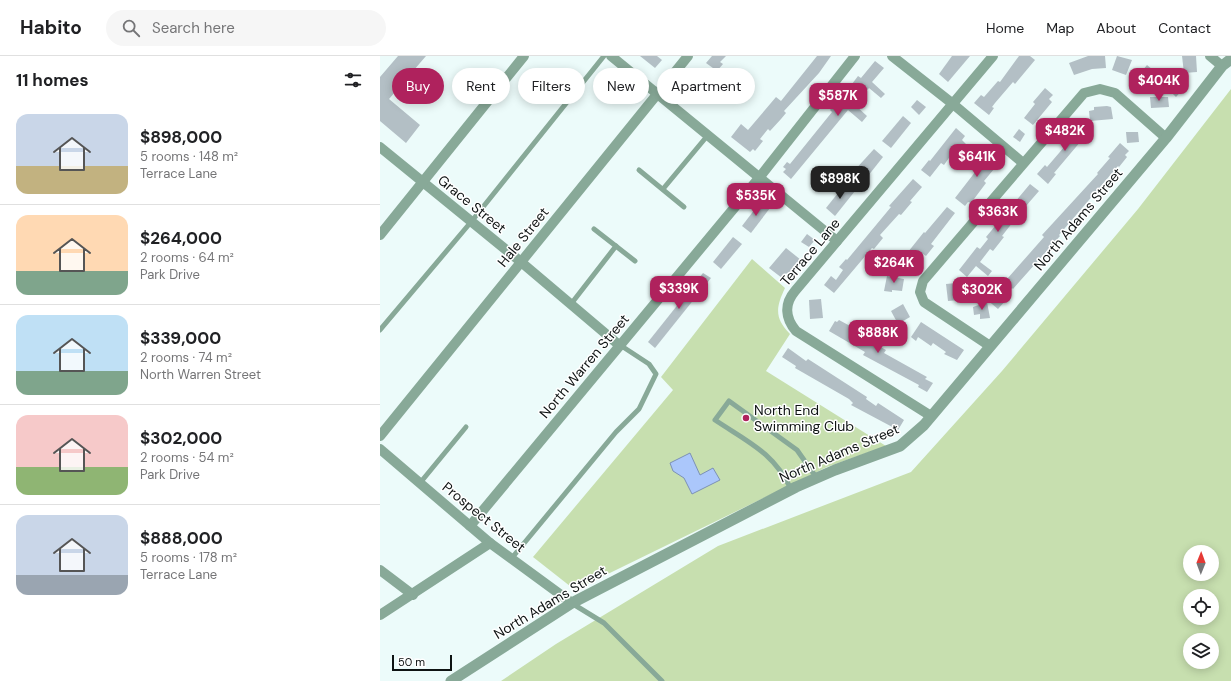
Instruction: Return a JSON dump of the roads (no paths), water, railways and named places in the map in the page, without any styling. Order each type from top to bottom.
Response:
[{"type":"street","points":[[380,235],[524,56]]},
{"type":"street","points":[[611,56],[657,93]]},
{"type":"street","name":"Hale Street","points":[[678,68],[688,56]]},
{"type":"street","name":"North Warren Street","points":[[470,526],[759,178],[855,56]]},
{"type":"street","points":[[892,56],[953,104],[1023,163]]},
{"type":"street","name":"Terrace Lane","points":[[931,416],[803,336],[791,326],[786,311],[790,297],[993,56]]},
{"type":"street","points":[[1210,56],[1222,66]]},
{"type":"street","name":"North Adams Street","points":[[451,681],[572,603],[816,477],[900,446],[910,438],[931,416],[1166,138],[1222,66],[1231,58]]},
{"type":"street","points":[[990,346],[928,306],[921,297],[921,286],[1023,163],[1077,100],[1090,91],[1100,89],[1115,93],[1166,138]]},
{"type":"street","name":"Hale Street","points":[[380,436],[657,93]]},
{"type":"street","points":[[670,104],[837,241]]},
{"type":"street","name":"Grace Street","points":[[380,147],[522,262],[619,345]]},
{"type":"street","name":"Prospect Street","points":[[380,450],[490,543],[572,603]]},
{"type":"street","points":[[380,615],[413,595],[490,543]]},
{"type":"street","points":[[380,570],[413,595]]},
{"type":"lane","points":[[380,330],[471,222],[604,56]]},
{"type":"lane","points":[[663,189],[708,135]]},
{"type":"lane","points":[[639,170],[684,207]]},
{"type":"lane","points":[[594,229],[635,261]]},
{"type":"lane","points":[[571,304],[616,246]]},
{"type":"lane","points":[[511,559],[616,432],[640,409],[656,374],[649,364],[619,345]]},
{"type":"lane","points":[[791,489],[781,471],[770,457],[715,420],[729,401],[797,450],[816,477]]},
{"type":"lane","points":[[420,483],[466,427]]},
{"type":"lane","points":[[572,603],[604,623],[662,681]]},
{"type":"water","points":[[690,453],[700,475],[713,468],[720,480],[692,494],[684,478],[673,471],[670,463]]},
{"type":"place","name":"North End Swimming Club","points":[[746,418]]}]
